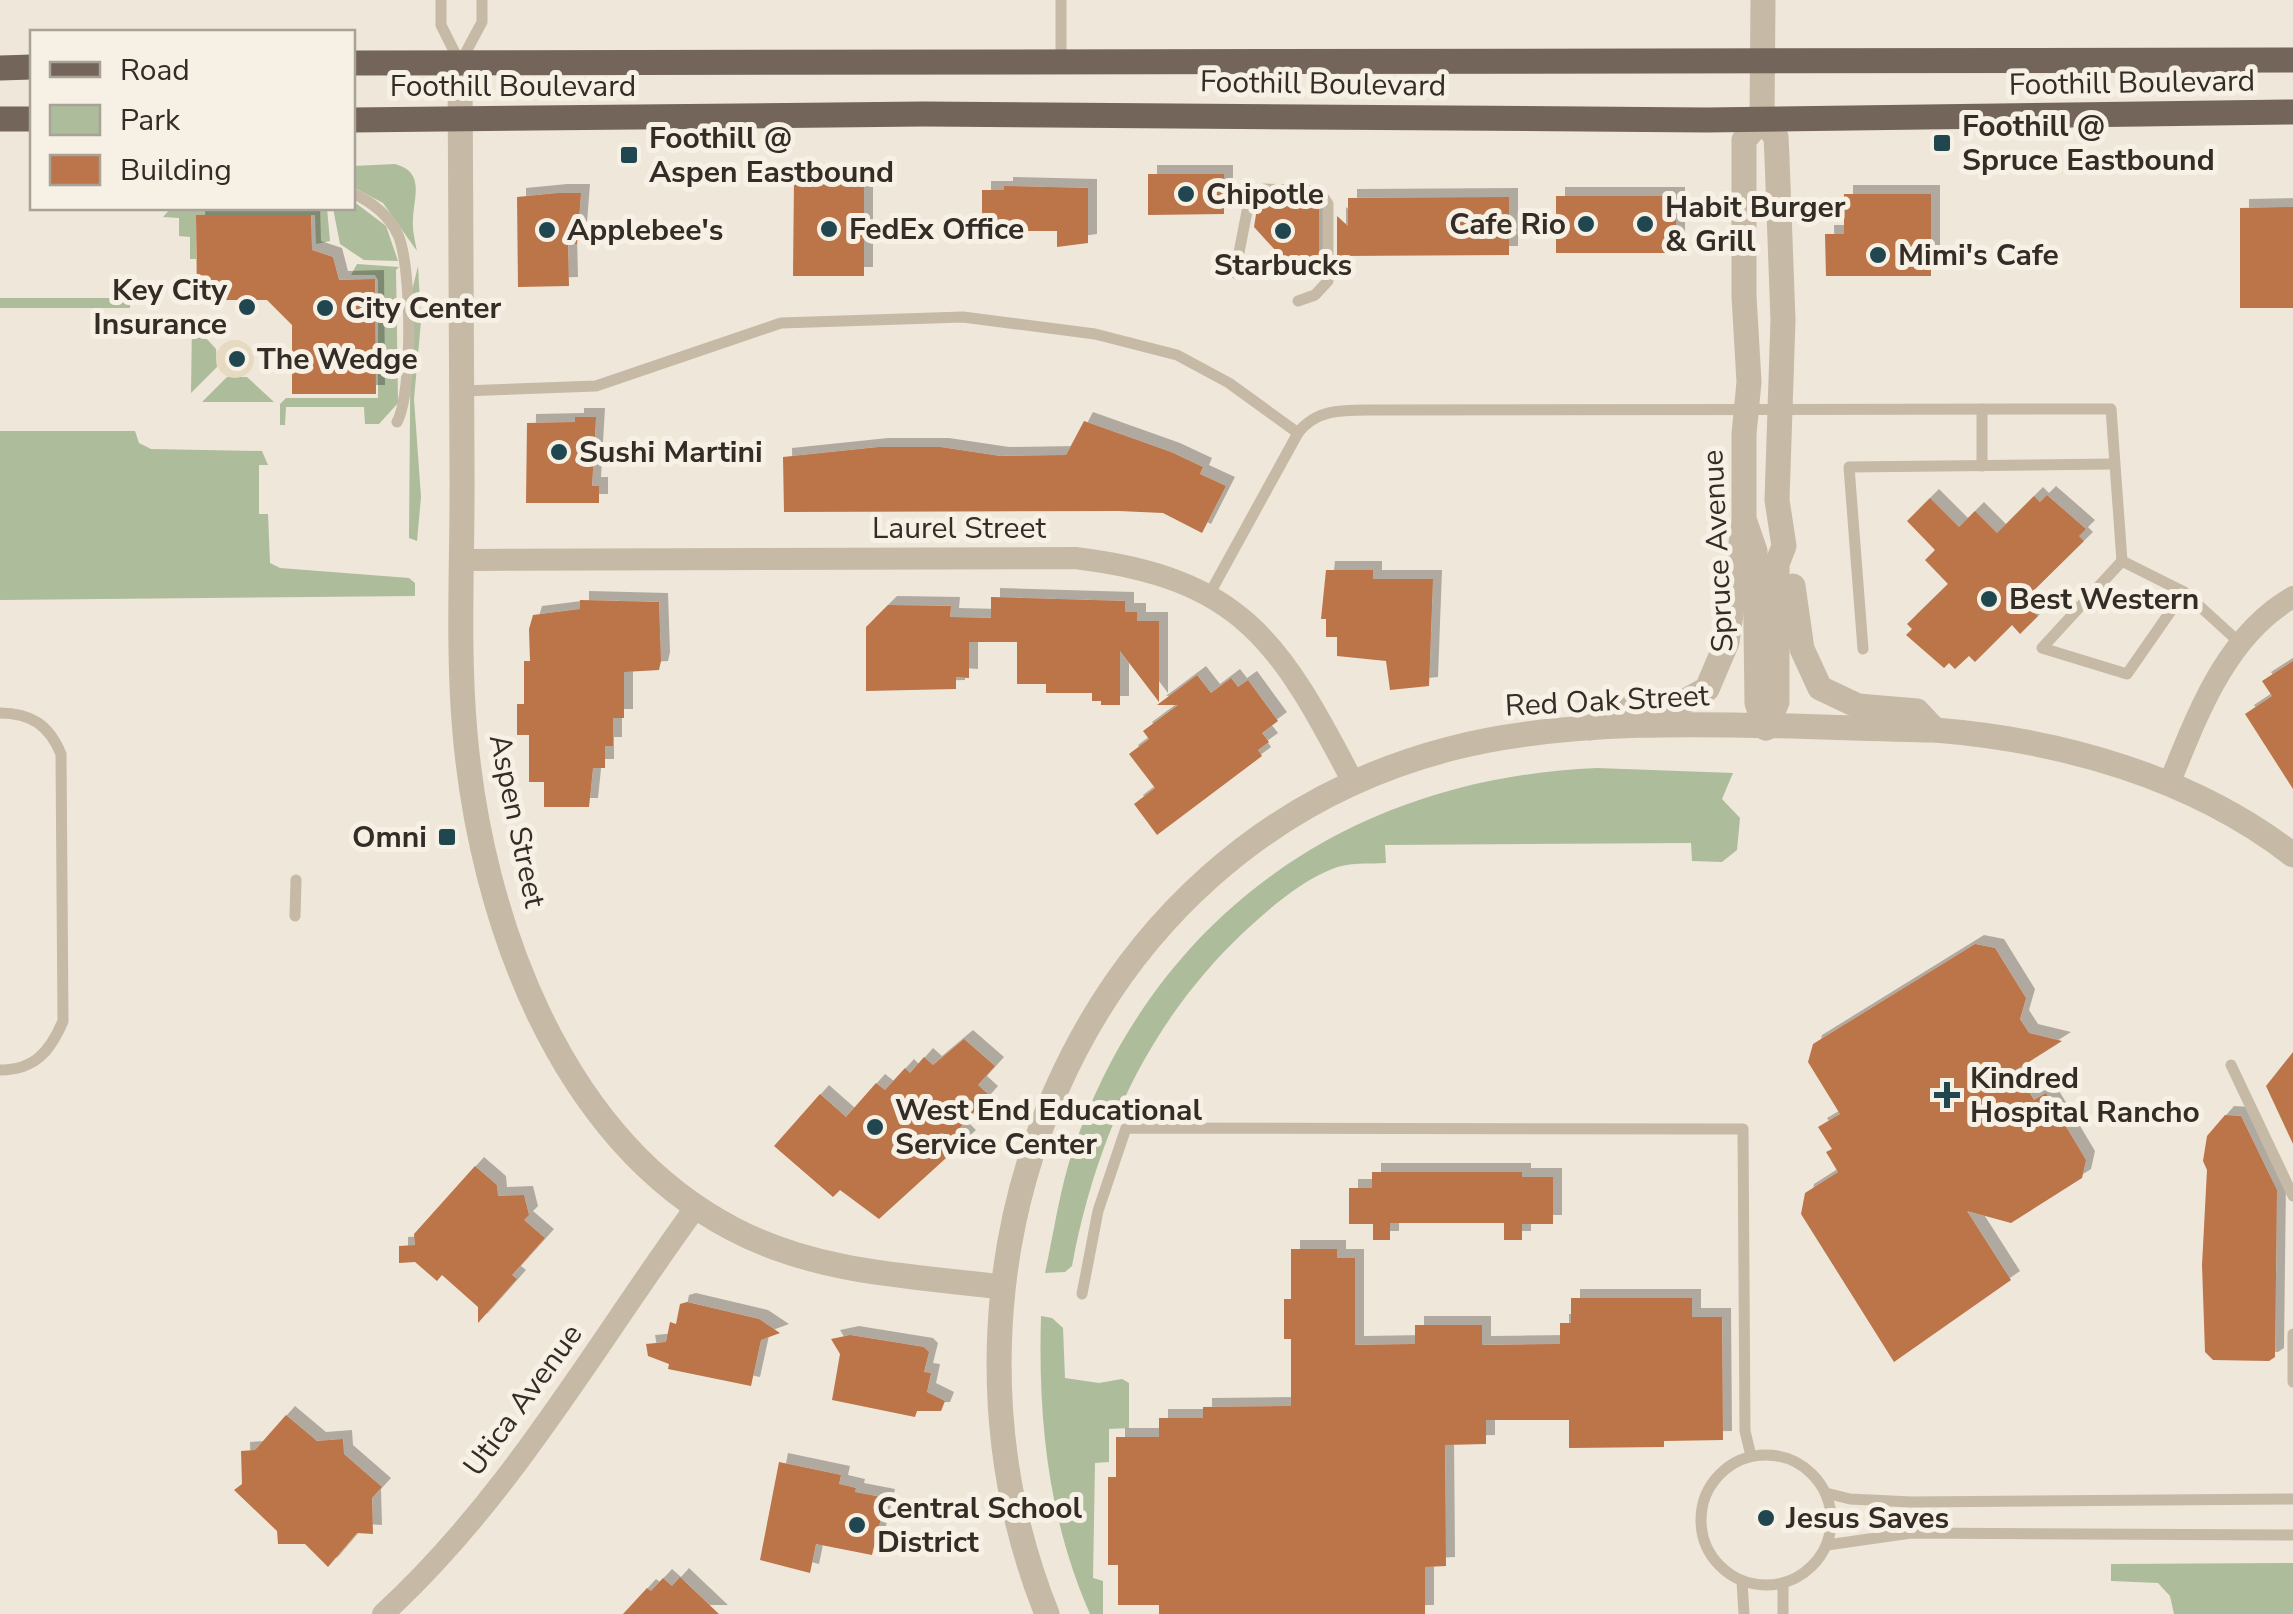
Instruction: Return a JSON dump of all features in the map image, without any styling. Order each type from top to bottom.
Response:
[{"type":"main road","name":"Foothill Boulevard","points":[[355,63],[2293,60]]},
{"type":"main road","points":[[0,68],[30,67]]},
{"type":"main road","name":"Foothill Boulevard","points":[[355,120],[906,114],[1762,119],[2293,112]]},
{"type":"main road","points":[[0,119],[30,119]]},
{"type":"street","name":"Spruce Avenue","points":[[1763,0],[1762,119],[1776,137],[1778,158],[1782,320],[1778,500],[1784,546],[1778,564],[1777,702],[1766,728]]},
{"type":"street","name":"Aspen Street","points":[[460,63],[463,705],[468,768],[484,852],[510,938],[548,1026],[588,1098],[638,1160],[696,1207],[768,1246],[826,1264],[1002,1287]]},
{"type":"street","name":"Spruce Avenue","points":[[1762,119],[1744,140],[1744,296],[1749,382],[1744,519],[1755,551],[1756,702],[1766,728]]},
{"type":"street","points":[[1590,728],[1621,708],[1680,704],[1707,688],[1727,642],[1744,519]]},
{"type":"street","points":[[1784,546],[1792,564],[1794,618],[1802,650],[1820,688],[1858,706],[1917,711],[1935,730],[2029,742],[2096,758],[2168,784],[2265,833],[2293,854]]},
{"type":"street","name":"Laurel Street","points":[[463,560],[1075,558],[1166,575],[1210,594],[1272,644],[1306,692],[1353,782]]},
{"type":"street","points":[[2168,784],[2201,706],[2240,642],[2293,597]]},
{"type":"street","name":"Red Oak Street","points":[[1047,1614],[1020,1534],[1003,1438],[1002,1287],[1016,1208],[1038,1128],[1072,1052],[1115,980],[1166,919],[1221,867],[1285,820],[1353,782],[1451,748],[1544,731],[1590,728],[1935,730]]},
{"type":"street","name":"Utica Avenue","points":[[382,1614],[450,1547],[509,1474],[696,1207]]},
{"type":"lane","name":"Aspen Street","points":[[441,0],[442,25],[460,63]]},
{"type":"lane","name":"Aspen Street","points":[[460,63],[482,22],[482,0]]},
{"type":"lane","points":[[1060,63],[1061,0]]},
{"type":"lane","points":[[1235,274],[1250,196],[1264,189],[1319,191],[1328,204],[1328,281],[1316,296],[1298,301]]},
{"type":"lane","points":[[355,195],[392,222],[404,253],[405,397],[398,422]]},
{"type":"lane","points":[[462,391],[596,386],[781,323],[963,316],[1095,334],[1176,355],[1229,383],[1298,433]]},
{"type":"lane","points":[[1210,594],[1307,422],[1345,410],[1746,408],[2110,409],[2122,562],[2042,648],[2127,674],[2184,592]]},
{"type":"lane","points":[[1982,409],[1982,466]]},
{"type":"lane","points":[[1863,649],[1850,468],[2112,464]]},
{"type":"lane","points":[[2122,562],[2184,592],[2240,642]]},
{"type":"lane","points":[[0,713],[29,716],[44,725],[60,754],[63,1022],[46,1053],[34,1063],[20,1070],[0,1070]]},
{"type":"lane","points":[[295,916],[296,880]]},
{"type":"lane","points":[[2231,1065],[2293,1196]]},
{"type":"lane","points":[[1082,1294],[1098,1212],[1126,1128],[1743,1129],[1745,1431],[1751,1456]]},
{"type":"lane","points":[[2293,1334],[2293,1382]]},
{"type":"lane","points":[[1774,1454],[1796,1461],[1814,1474],[1826,1493],[1832,1528],[1827,1545],[1809,1569],[1782,1583],[1742,1580],[1726,1572],[1704,1542],[1702,1506],[1719,1474],[1751,1456],[1774,1454]]},
{"type":"lane","points":[[1826,1493],[1911,1502],[2293,1499]]},
{"type":"lane","points":[[1827,1545],[1911,1533],[2293,1535]]},
{"type":"lane","points":[[1742,1580],[1744,1614]]},
{"type":"lane","points":[[1782,1583],[1783,1614]]},
{"type":"green space","points":[[395,164],[411,173],[416,186],[413,227],[417,251],[383,203],[355,188],[355,166]]},
{"type":"green space","points":[[355,203],[386,226],[398,261],[364,260],[340,244],[333,210],[355,210]]},
{"type":"green space","points":[[169,210],[327,210],[330,241],[316,244],[315,215],[196,215],[196,259],[190,259],[190,237],[179,236],[179,218],[163,217]]},
{"type":"green space","points":[[357,264],[399,267],[398,403],[379,424],[365,424],[364,407],[286,407],[285,425],[280,425],[280,404],[286,398],[378,398],[378,280],[375,275],[351,275]]},
{"type":"green space","points":[[418,266],[421,321],[414,399],[421,497],[417,541],[409,538],[411,295]]},
{"type":"green space","points":[[0,298],[130,298],[130,308],[0,308]]},
{"type":"green space","points":[[192,323],[216,349],[217,367],[191,393]]},
{"type":"green space","points":[[227,377],[247,377],[274,402],[202,402]]},
{"type":"green space","points":[[0,431],[135,431],[139,443],[151,449],[262,451],[268,465],[259,465],[259,514],[268,514],[270,563],[280,568],[409,578],[415,583],[415,596],[0,600]]},
{"type":"green space","points":[[1597,768],[1733,773],[1722,799],[1740,818],[1737,850],[1722,862],[1692,861],[1691,843],[1385,845],[1386,863],[1345,865],[1309,881],[1275,904],[1211,966],[1154,1043],[1112,1127],[1082,1218],[1072,1266],[1065,1272],[1045,1273],[1069,1162],[1110,1064],[1156,990],[1211,927],[1274,874],[1345,831],[1423,799],[1508,778]]},
{"type":"green space","points":[[1041,1316],[1052,1318],[1063,1328],[1065,1378],[1099,1383],[1122,1379],[1129,1383],[1129,1428],[1109,1429],[1109,1462],[1095,1463],[1093,1578],[1103,1581],[1103,1614],[1090,1614],[1055,1505],[1041,1393]]},
{"type":"green space","points":[[2293,1563],[2293,1614],[2174,1614],[2170,1596],[2158,1583],[2111,1581],[2111,1564]]},
{"type":"shaded area","points":[[235,340],[249,345],[254,359],[249,373],[235,378],[221,373],[216,359],[221,345]]},
{"type":"building","name":"Chipotle","points":[[1148,174],[1224,174],[1224,214],[1148,215]]},
{"type":"building","name":"FedEx Office","points":[[794,181],[864,182],[864,276],[793,276]]},
{"type":"building","points":[[1004,186],[1088,188],[1088,243],[1057,247],[1057,231],[982,231],[982,190],[1004,190]]},
{"type":"building","name":"Applebee's","points":[[581,193],[577,244],[568,244],[569,286],[518,287],[517,197]]},
{"type":"building","name":"Mimi's Cafe","points":[[1844,194],[1931,194],[1931,276],[1826,276],[1825,234],[1844,234]]},
{"type":"building","points":[[1556,196],[1676,196],[1676,253],[1556,253]]},
{"type":"building","points":[[1509,197],[1509,255],[1337,256],[1337,216],[1348,226],[1348,198]]},
{"type":"building","points":[[1266,198],[1314,200],[1319,207],[1319,276],[1292,276],[1286,262],[1254,227],[1258,202]]},
{"type":"building","points":[[2293,207],[2293,308],[2240,308],[2240,208]]},
{"type":"building","name":"City Center","points":[[196,215],[311,215],[312,250],[333,257],[339,280],[375,279],[376,394],[292,394],[292,325],[267,300],[197,300]]},
{"type":"building","name":"Sushi Martini","points":[[575,417],[596,417],[592,486],[599,486],[599,503],[526,503],[527,423],[575,422]]},
{"type":"building","points":[[1084,421],[1171,452],[1203,467],[1200,474],[1226,486],[1202,533],[1163,513],[784,512],[783,457],[879,447],[940,447],[1000,456],[1066,455]]},
{"type":"building","points":[[2047,495],[2086,529],[2079,536],[2084,541],[2023,601],[2038,616],[2020,634],[2012,625],[1975,662],[1969,656],[1955,669],[1949,663],[1944,668],[1906,635],[1912,629],[1907,624],[1948,584],[1925,560],[1935,550],[1907,521],[1930,498],[1959,527],[1975,511],[1997,533],[2034,496],[2040,502]]},
{"type":"building","points":[[1326,570],[1373,570],[1373,579],[1433,579],[1429,686],[1390,690],[1386,661],[1337,656],[1337,637],[1326,637],[1326,619],[1321,619]]},
{"type":"building","points":[[991,597],[1125,601],[1125,612],[1137,612],[1137,621],[1159,621],[1159,702],[1120,651],[1120,705],[1101,705],[1101,701],[1092,701],[1092,693],[1046,693],[1046,684],[1017,684],[1017,642],[969,642],[969,678],[956,677],[956,689],[866,691],[866,627],[888,605],[951,606],[950,617],[991,618]]},
{"type":"building","points":[[580,600],[659,602],[661,661],[659,670],[624,672],[624,718],[613,718],[613,746],[605,746],[605,768],[593,768],[589,807],[544,807],[544,782],[529,782],[529,735],[517,735],[517,704],[524,704],[524,661],[530,661],[529,629],[533,615],[580,609]]},
{"type":"building","points":[[2293,661],[2293,789],[2245,714],[2272,696],[2262,681]]},
{"type":"building","points":[[1197,675],[1211,693],[1231,678],[1238,687],[1248,680],[1278,721],[1262,733],[1269,742],[1258,750],[1262,756],[1157,835],[1134,804],[1155,788],[1129,754],[1149,739],[1143,731],[1178,705],[1157,705]]},
{"type":"building","points":[[1975,944],[1995,948],[2026,998],[2020,1019],[2029,1033],[2062,1041],[2016,1070],[2034,1100],[2046,1093],[2086,1160],[2082,1178],[2011,1223],[1967,1211],[2011,1280],[1894,1362],[1801,1214],[1805,1193],[1838,1172],[1826,1152],[1832,1149],[1818,1127],[1840,1114],[1808,1062],[1813,1044]]},
{"type":"building","name":"West End Educational Service Center","points":[[964,1039],[995,1066],[978,1085],[989,1095],[958,1130],[967,1139],[879,1219],[840,1190],[833,1197],[774,1146],[820,1094],[846,1117],[876,1083],[885,1090],[905,1068],[910,1073],[924,1057],[933,1065]]},
{"type":"building","points":[[2293,1052],[2293,1144],[2266,1086]]},
{"type":"building","points":[[2225,1115],[2241,1116],[2277,1190],[2275,1357],[2269,1361],[2213,1360],[2205,1352],[2202,1265],[2207,1170],[2203,1161],[2207,1136]]},
{"type":"building","points":[[475,1166],[497,1185],[498,1196],[524,1195],[529,1215],[524,1220],[545,1238],[512,1275],[517,1279],[478,1323],[478,1307],[442,1275],[437,1281],[415,1262],[399,1263],[399,1246],[415,1245],[414,1234]]},
{"type":"building","points":[[1372,1172],[1522,1172],[1522,1177],[1553,1177],[1553,1224],[1522,1224],[1522,1240],[1504,1240],[1504,1223],[1390,1223],[1390,1240],[1373,1240],[1373,1224],[1349,1224],[1349,1188],[1372,1188]]},
{"type":"building","points":[[1291,1249],[1337,1249],[1337,1258],[1355,1258],[1355,1345],[1415,1344],[1415,1325],[1482,1325],[1482,1345],[1560,1344],[1560,1323],[1571,1323],[1571,1298],[1692,1298],[1692,1317],[1722,1317],[1723,1440],[1664,1441],[1664,1447],[1569,1448],[1569,1420],[1486,1420],[1486,1444],[1445,1445],[1446,1566],[1425,1567],[1425,1614],[1159,1614],[1159,1605],[1118,1605],[1118,1565],[1108,1565],[1108,1477],[1116,1477],[1116,1437],[1159,1437],[1159,1418],[1203,1418],[1203,1407],[1291,1406],[1291,1339],[1284,1339],[1284,1299],[1291,1299]]},
{"type":"building","points":[[687,1302],[759,1319],[780,1333],[761,1340],[751,1386],[668,1369],[669,1364],[648,1356],[646,1344],[666,1342],[670,1322],[676,1324],[680,1304]]},
{"type":"building","points":[[850,1335],[924,1347],[929,1352],[924,1372],[931,1373],[927,1392],[945,1401],[941,1411],[917,1411],[915,1417],[832,1400],[840,1354],[831,1339]]},
{"type":"building","points":[[286,1415],[317,1441],[343,1439],[344,1454],[382,1487],[372,1498],[373,1534],[357,1533],[328,1567],[305,1544],[278,1544],[277,1531],[234,1490],[242,1484],[241,1451],[255,1450]]},
{"type":"building","points":[[779,1462],[841,1475],[839,1484],[856,1488],[855,1492],[886,1498],[872,1555],[816,1544],[810,1573],[760,1560]]},
{"type":"building","points":[[680,1577],[719,1614],[623,1614],[647,1588],[651,1591],[663,1578],[672,1586]]},
{"type":"place","name":"Foothill @ Spruce Eastbound","points":[[1942,143]]},
{"type":"place","name":"Foothill @ Aspen Eastbound","points":[[629,155]]},
{"type":"place","name":"Chipotle","points":[[1186,194]]},
{"type":"place","name":"Cafe Rio","points":[[1586,224]]},
{"type":"place","name":"Habit Burger & Grill","points":[[1645,224]]},
{"type":"place","name":"FedEx Office","points":[[829,229]]},
{"type":"place","name":"Applebee's","points":[[547,230]]},
{"type":"place","name":"Starbucks","points":[[1283,231]]},
{"type":"place","name":"Mimi's Cafe","points":[[1878,255]]},
{"type":"place","name":"Key City Insurance","points":[[247,307]]},
{"type":"place","name":"City Center","points":[[325,308]]},
{"type":"place","name":"The Wedge","points":[[237,359]]},
{"type":"place","name":"Sushi Martini","points":[[559,452]]},
{"type":"place","name":"Best Western","points":[[1989,599]]},
{"type":"place","name":"Omni","points":[[447,837]]},
{"type":"place","name":"Kindred Hospital Rancho","points":[[1947,1095]]},
{"type":"place","name":"West End Educational Service Center","points":[[875,1127]]},
{"type":"place","name":"Jesus Saves","points":[[1766,1518]]},
{"type":"place","name":"Central School District","points":[[857,1525]]}]
